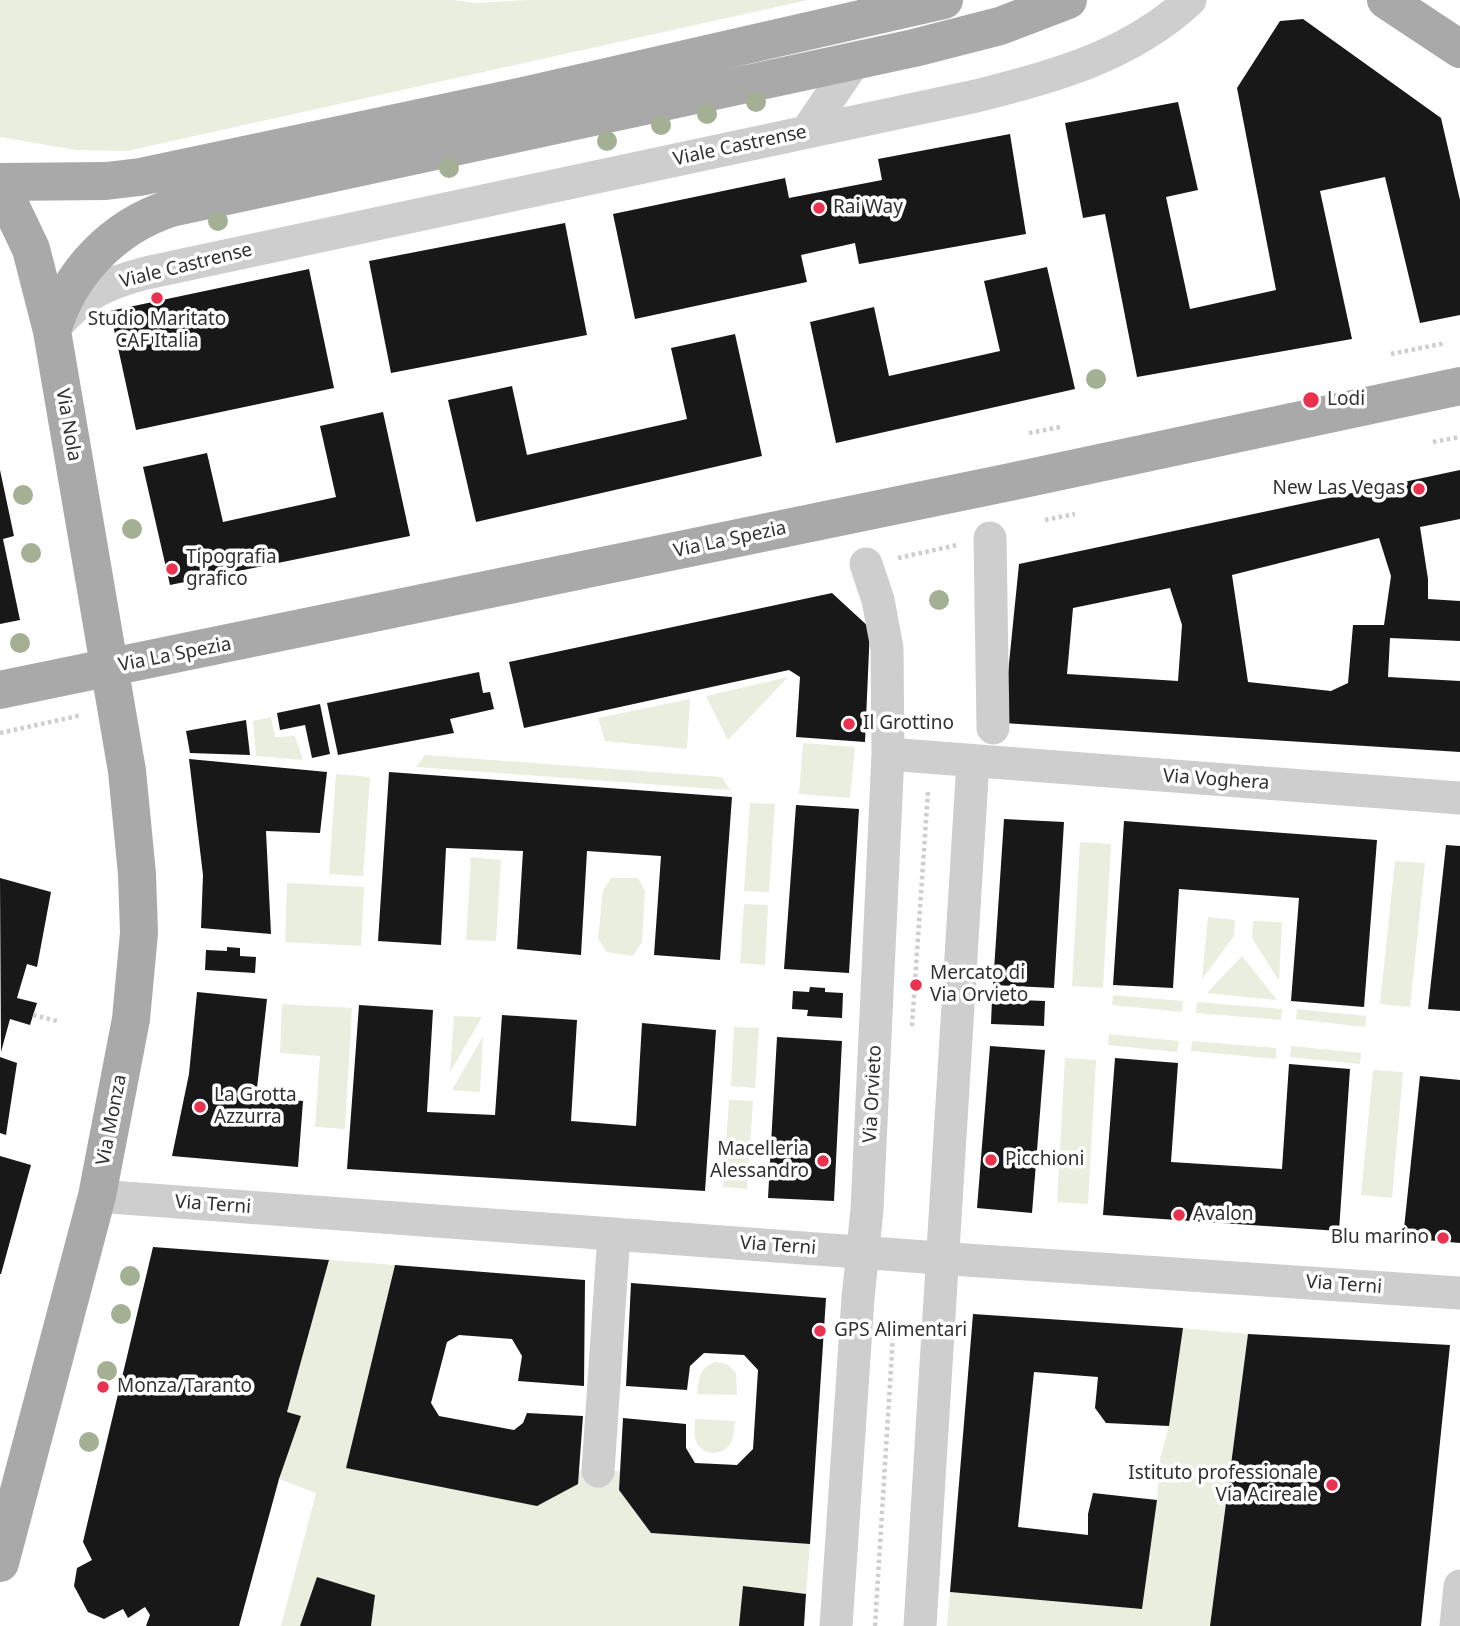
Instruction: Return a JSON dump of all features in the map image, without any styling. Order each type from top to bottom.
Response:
[{"type":"main road","points":[[0,182],[106,181],[140,177],[510,99],[944,0]]},
{"type":"main road","name":"Viale Castrense","points":[[52,331],[64,299],[87,265],[119,234],[158,212],[211,198],[854,62],[980,32],[1068,0]]},
{"type":"main road","points":[[1386,0],[1460,49]]},
{"type":"main road","name":"Via Nola","points":[[0,191],[31,248],[52,331],[110,668]]},
{"type":"main road","name":"Via La Spezia","points":[[0,690],[1010,482],[1460,386]]},
{"type":"main road","name":"Via Monza","points":[[0,1563],[97,1196],[131,1019],[139,933],[133,827],[110,668]]},
{"type":"street","name":"Viale Castrense","points":[[52,331],[68,312],[90,293],[146,272],[975,96],[1061,74],[1115,51],[1157,25],[1190,0]]},
{"type":"street","points":[[807,131],[854,62]]},
{"type":"street","points":[[990,538],[993,728]]},
{"type":"street","name":"Via Orvieto","points":[[836,1626],[868,1196],[888,754],[887,648],[878,600],[866,564]]},
{"type":"street","name":"Via Voghera","points":[[888,754],[1460,798]]},
{"type":"street","points":[[920,1626],[973,761]]},
{"type":"street","name":"Via Terni","points":[[97,1196],[1460,1293]]},
{"type":"street","points":[[598,1471],[614,1234]]},
{"type":"street","points":[[1456,1626],[1460,1586]]},
{"type":"path","points":[[1391,354],[1446,343]]},
{"type":"path","points":[[1029,433],[1060,427]]},
{"type":"path","points":[[1433,442],[1460,437]]},
{"type":"path","points":[[1045,520],[1075,514]]},
{"type":"path","points":[[866,564],[990,538]]},
{"type":"path","points":[[0,733],[117,707]]},
{"type":"path","points":[[911,1039],[929,779]]},
{"type":"path","points":[[33,1015],[57,1021]]},
{"type":"path","points":[[875,1626],[894,1319]]},
{"type":"shaded area","points":[[0,0],[453,0],[476,3],[527,0],[808,0],[127,151],[76,150],[0,137]]},
{"type":"shaded area","points":[[788,677],[728,740],[706,696]]},
{"type":"shaded area","points":[[690,699],[687,749],[605,741],[598,718]]},
{"type":"shaded area","points":[[271,717],[275,737],[295,736],[303,760],[256,756],[253,721]]},
{"type":"shaded area","points":[[803,743],[855,747],[850,798],[799,794]]},
{"type":"shaded area","points":[[425,755],[722,777],[730,790],[416,767]]},
{"type":"shaded area","points":[[336,774],[370,777],[363,876],[329,874]]},
{"type":"shaded area","points":[[750,803],[775,804],[769,892],[744,891]]},
{"type":"shaded area","points":[[1080,842],[1111,844],[1103,988],[1072,986]]},
{"type":"shaded area","points":[[471,857],[501,860],[496,941],[466,940]]},
{"type":"shaded area","points":[[1395,861],[1425,863],[1410,1007],[1380,1004]]},
{"type":"shaded area","points":[[611,878],[638,878],[645,891],[642,942],[633,956],[607,952],[598,939],[603,890]]},
{"type":"shaded area","points":[[287,883],[364,887],[361,946],[285,942]]},
{"type":"shaded area","points":[[744,904],[768,905],[765,965],[740,963]]},
{"type":"shaded area","points":[[1208,917],[1235,920],[1234,936],[1202,979]]},
{"type":"shaded area","points":[[1253,921],[1282,922],[1279,981],[1252,938]]},
{"type":"shaded area","points":[[1242,956],[1277,1000],[1207,993]]},
{"type":"shaded area","points":[[1113,995],[1183,1001],[1182,1012],[1112,1005]]},
{"type":"shaded area","points":[[1197,1002],[1282,1009],[1281,1020],[1196,1013]]},
{"type":"shaded area","points":[[282,1004],[352,1008],[345,1129],[315,1127],[320,1056],[280,1053]]},
{"type":"shaded area","points":[[1297,1009],[1366,1016],[1365,1027],[1296,1019]]},
{"type":"shaded area","points":[[454,1016],[482,1017],[450,1072]]},
{"type":"shaded area","points":[[734,1027],[759,1028],[755,1088],[731,1086]]},
{"type":"shaded area","points":[[1109,1034],[1179,1041],[1177,1052],[1108,1045]]},
{"type":"shaded area","points":[[483,1036],[480,1092],[452,1090]]},
{"type":"shaded area","points":[[1192,1041],[1276,1048],[1276,1059],[1191,1051]]},
{"type":"shaded area","points":[[1291,1046],[1361,1053],[1360,1064],[1290,1057]]},
{"type":"shaded area","points":[[1065,1058],[1096,1060],[1088,1204],[1057,1202]]},
{"type":"shaded area","points":[[1373,1070],[1403,1072],[1392,1198],[1361,1195]]},
{"type":"shaded area","points":[[729,1100],[753,1101],[747,1189],[723,1187]]},
{"type":"shaded area","points":[[329,1260],[395,1265],[347,1468],[620,1471],[619,1490],[651,1533],[810,1544],[806,1594],[743,1586],[739,1626],[371,1626],[375,1595],[317,1577],[300,1626],[281,1626],[316,1493],[279,1479],[301,1416],[287,1412]]},
{"type":"shaded area","points":[[1183,1328],[1248,1334],[1210,1626],[947,1626],[950,1592],[1142,1609],[1160,1459],[1169,1426]]},
{"type":"shaded area","points":[[715,1362],[727,1364],[736,1373],[737,1395],[697,1394],[703,1371]]},
{"type":"shaded area","points":[[695,1419],[735,1421],[727,1448],[713,1453],[700,1447],[696,1440]]},
{"type":"building","points":[[1303,19],[1441,118],[1460,200],[1460,315],[1420,323],[1385,177],[1320,191],[1352,339],[1137,377],[1105,214],[1083,218],[1065,123],[1178,102],[1198,190],[1166,197],[1190,309],[1276,290],[1237,88],[1280,21]]},
{"type":"building","points":[[1010,134],[1026,234],[859,264],[855,243],[801,255],[807,282],[635,319],[613,214],[785,178],[789,198],[882,180],[878,159]]},
{"type":"building","points":[[565,223],[587,335],[391,373],[369,261]]},
{"type":"building","points":[[1047,267],[1075,389],[836,443],[810,322],[874,307],[889,376],[1000,351],[984,281]]},
{"type":"building","points":[[309,269],[334,388],[136,430],[110,311]]},
{"type":"building","points":[[735,334],[762,456],[476,522],[448,400],[512,386],[527,455],[687,419],[671,348]]},
{"type":"building","points":[[383,412],[410,536],[170,585],[143,467],[207,453],[223,522],[336,497],[320,426]]},
{"type":"building","points":[[0,470],[14,536],[3,539],[20,620],[0,624]]},
{"type":"building","points":[[1460,470],[1460,519],[1420,527],[1428,579],[1428,599],[1460,601],[1460,641],[1390,638],[1388,677],[1460,681],[1460,752],[1003,723],[1019,564]],"holes":[[[1379,538],[1391,576],[1384,625],[1353,625],[1348,683],[1331,691],[1248,682],[1232,575]],[[1170,588],[1182,625],[1178,681],[1067,674],[1073,608]]]},
{"type":"building","points":[[832,593],[870,628],[865,742],[796,737],[800,677],[789,670],[524,728],[509,662]]},
{"type":"building","points":[[479,672],[483,693],[490,692],[494,709],[450,719],[454,733],[338,755],[327,703]]},
{"type":"building","points":[[320,704],[330,754],[312,758],[305,725],[280,730],[277,713]]},
{"type":"building","points":[[246,720],[250,755],[190,753],[186,731]]},
{"type":"building","points":[[189,759],[327,772],[320,833],[266,831],[271,934],[201,928],[203,875]]},
{"type":"building","points":[[389,772],[732,797],[720,960],[654,955],[661,856],[587,851],[581,955],[517,949],[523,851],[446,848],[441,945],[378,941]]},
{"type":"building","points":[[796,805],[859,809],[849,973],[784,969]]},
{"type":"building","points":[[1004,819],[1064,822],[1054,988],[993,985]]},
{"type":"building","points":[[1124,821],[1377,840],[1364,1007],[1291,1001],[1299,898],[1179,889],[1173,988],[1113,985]]},
{"type":"building","points":[[1446,845],[1460,846],[1460,1011],[1428,1009]]},
{"type":"building","points":[[0,878],[51,892],[37,967],[27,964],[17,998],[37,1003],[30,1025],[10,1019],[1,1052]]},
{"type":"building","points":[[227,947],[240,948],[240,956],[256,957],[255,973],[205,970],[206,950],[227,951]]},
{"type":"building","points":[[810,987],[825,988],[825,992],[843,993],[842,1018],[807,1016],[808,1010],[792,1009],[793,991],[809,992]]},
{"type":"building","points":[[197,992],[267,999],[256,1097],[303,1101],[298,1167],[172,1156],[189,1074]]},
{"type":"building","points":[[992,999],[1045,1001],[1044,1026],[991,1024]]},
{"type":"building","points":[[359,1005],[433,1010],[427,1112],[495,1115],[502,1015],[577,1020],[571,1121],[636,1126],[642,1023],[716,1030],[705,1191],[347,1169]]},
{"type":"building","points":[[777,1037],[842,1041],[834,1201],[768,1198]]},
{"type":"building","points":[[990,1046],[1045,1050],[1032,1213],[977,1208]]},
{"type":"building","points":[[0,1057],[17,1063],[6,1135],[0,1133]]},
{"type":"building","points":[[1115,1058],[1178,1063],[1171,1162],[1282,1169],[1289,1064],[1350,1069],[1339,1231],[1103,1215]]},
{"type":"building","points":[[1420,1076],[1460,1080],[1460,1243],[1403,1238]]},
{"type":"building","points":[[0,1156],[31,1165],[1,1274],[0,1274]]},
{"type":"building","points":[[153,1247],[329,1260],[287,1412],[301,1416],[279,1479],[239,1626],[146,1626],[150,1615],[145,1607],[128,1618],[123,1609],[104,1619],[88,1612],[74,1586],[77,1568],[92,1560],[83,1542]]},
{"type":"building","points":[[395,1265],[585,1280],[584,1386],[518,1381],[522,1356],[512,1339],[459,1335],[447,1342],[431,1403],[439,1416],[514,1430],[523,1423],[527,1413],[583,1416],[578,1484],[537,1506],[346,1468]]},
{"type":"building","points":[[631,1283],[826,1298],[810,1544],[651,1533],[619,1490],[623,1418],[686,1424],[686,1448],[695,1463],[737,1465],[753,1449],[758,1370],[744,1355],[704,1353],[690,1366],[687,1390],[626,1386]]},
{"type":"building","points":[[973,1314],[1183,1328],[1169,1426],[1106,1423],[1095,1408],[1098,1377],[1034,1372],[1018,1527],[1088,1535],[1088,1514],[1093,1493],[1157,1500],[1142,1609],[950,1592]]},
{"type":"building","name":"Istituto professionale Via Acireale","points":[[1248,1334],[1450,1345],[1421,1626],[1210,1626]]},
{"type":"building","points":[[317,1577],[375,1595],[371,1626],[300,1626]]},
{"type":"building","points":[[743,1586],[806,1594],[804,1626],[739,1626]]},
{"type":"place","name":"Rai Way","points":[[819,208]]},
{"type":"place","name":"Studio Maritato CAF Italia","points":[[157,298]]},
{"type":"place","name":"Lodi","points":[[1311,400]]},
{"type":"place","name":"New Las Vegas","points":[[1419,489]]},
{"type":"place","name":"Tipografia grafico","points":[[172,569]]},
{"type":"place","name":"Il Grottino","points":[[849,724]]},
{"type":"place","name":"Mercato di Via Orvieto","points":[[916,985]]},
{"type":"place","name":"La Grotta Azzurra","points":[[200,1107]]},
{"type":"place","name":"Picchioni","points":[[991,1160]]},
{"type":"place","name":"Macelleria Alessandro","points":[[823,1161]]},
{"type":"place","name":"Avalon","points":[[1179,1215]]},
{"type":"place","name":"Blu marino","points":[[1443,1238]]},
{"type":"place","name":"GPS Alimentari","points":[[820,1331]]},
{"type":"place","name":"Monza/Taranto","points":[[103,1387]]},
{"type":"place","name":"Istituto professionale Via Acireale","points":[[1332,1485]]}]
